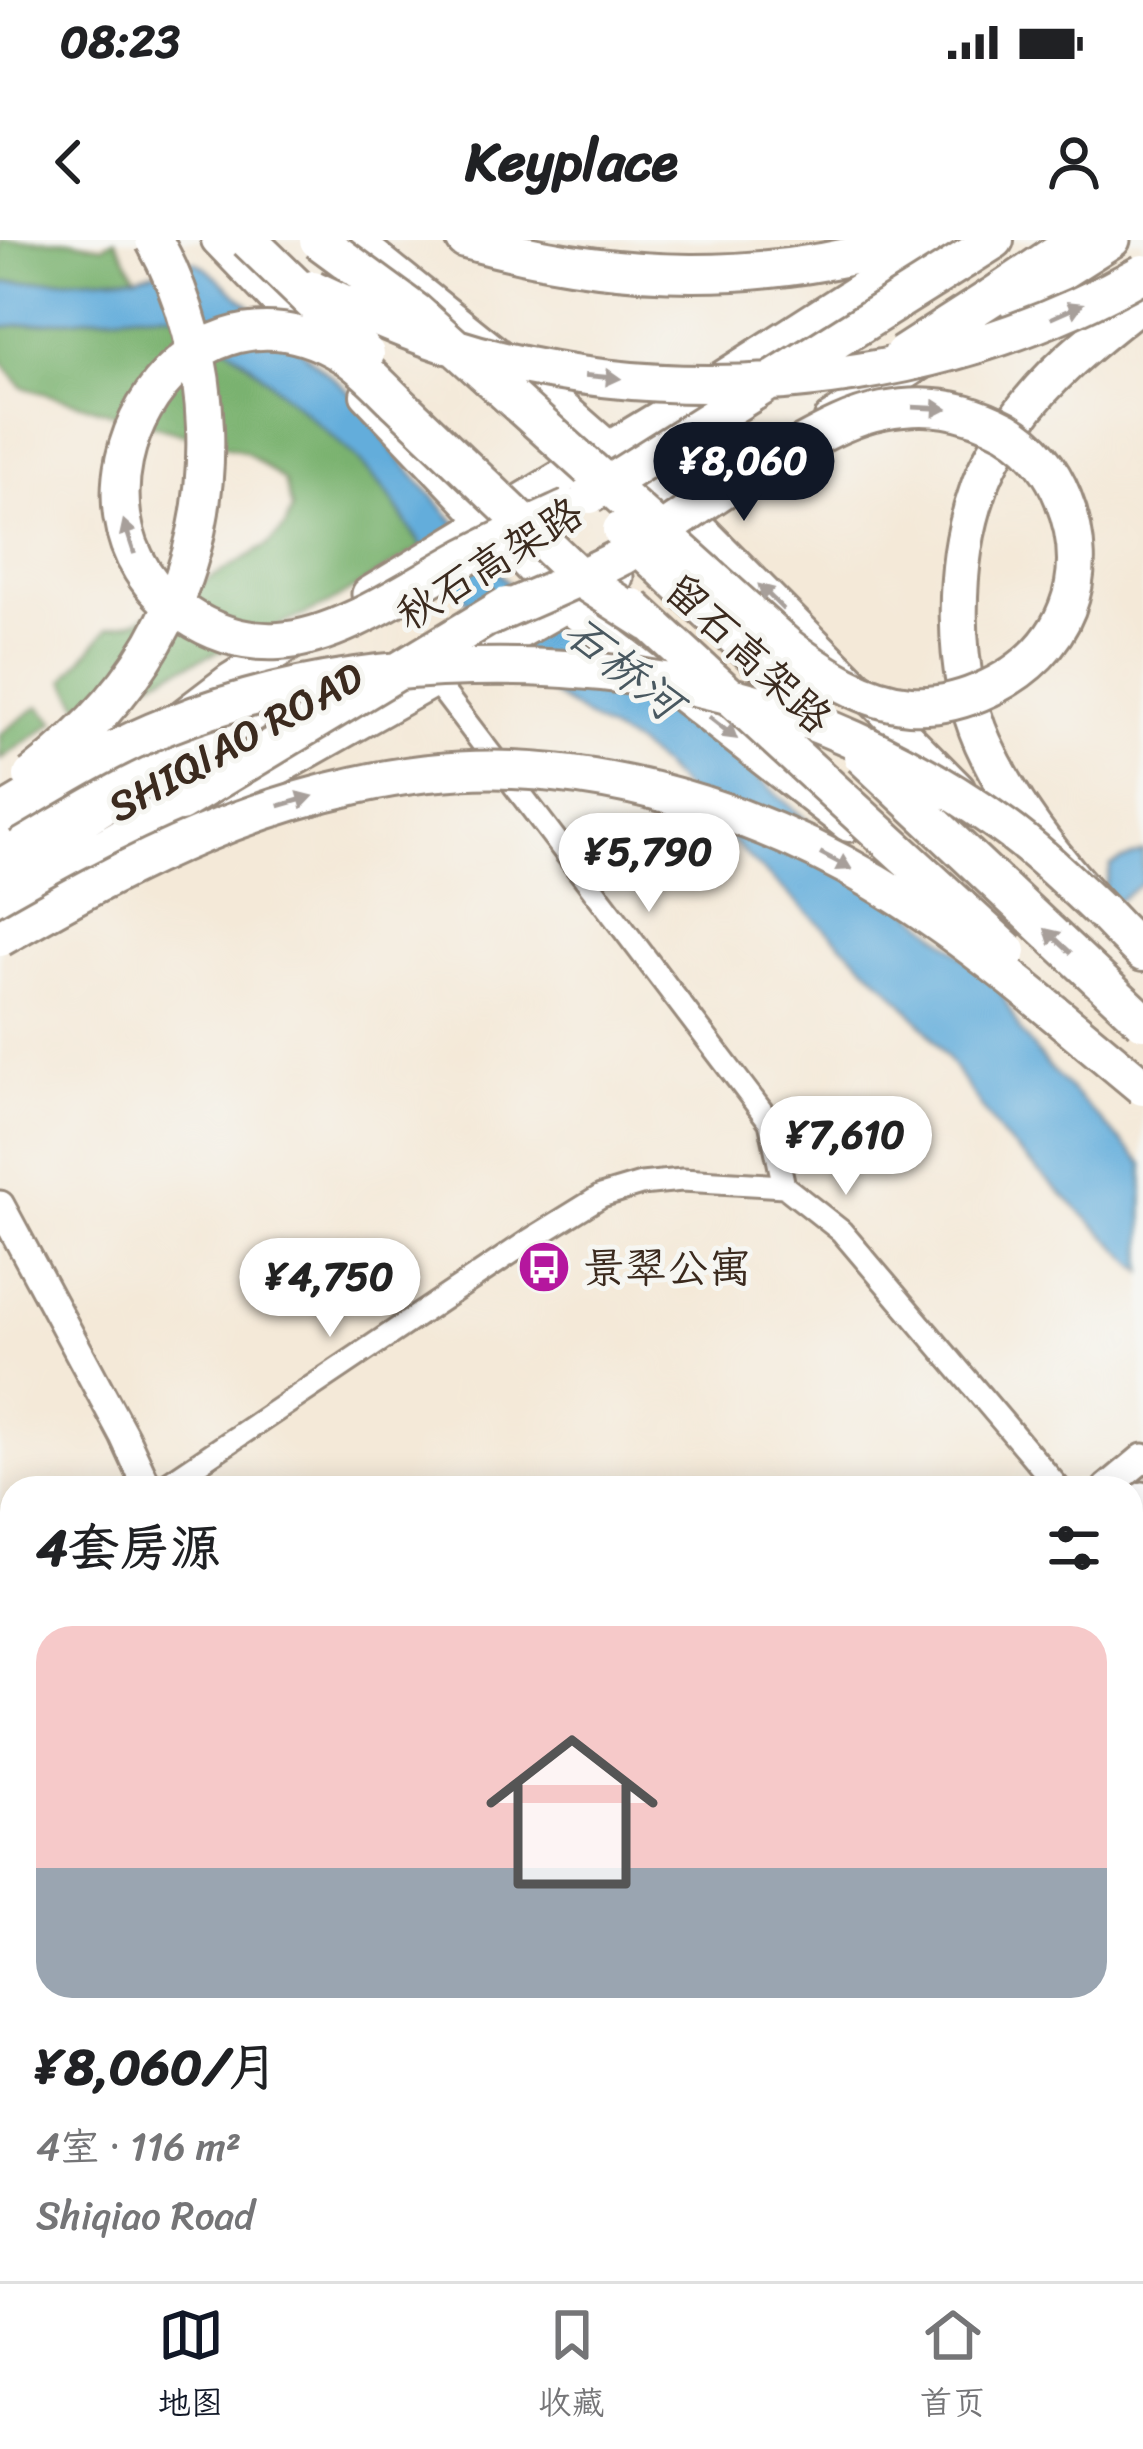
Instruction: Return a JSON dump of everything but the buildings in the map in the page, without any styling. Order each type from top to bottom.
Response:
[{"type":"highway","points":[[0,800],[88,728],[143,660],[166,621],[194,537],[206,455],[199,365],[171,272],[154,240]]},
{"type":"highway","points":[[218,240],[379,319],[497,359],[571,374],[686,382],[824,378],[890,368],[1011,335],[1143,273]]},
{"type":"highway","name":"留石高架路","points":[[248,240],[649,622],[1143,1075]]},
{"type":"highway","points":[[315,240],[416,312],[470,360],[646,519],[664,535],[682,551],[717,583],[788,646],[854,689],[897,703],[940,704],[977,694],[1015,673],[1036,656],[1065,616],[1076,582],[1076,545],[1058,484],[1040,456],[1015,435],[969,412],[926,405],[901,407],[839,424],[739,479],[700,505],[660,531],[640,544],[620,557],[488,618]]},
{"type":"highway","name":"留石高架路","points":[[315,240],[1143,1021]]},
{"type":"highway","points":[[465,240],[608,270],[742,273],[869,254],[917,240]]},
{"type":"highway","points":[[649,622],[585,582],[535,533],[518,517],[467,469],[374,380],[344,356],[299,335],[266,331],[206,346],[175,366],[137,416],[122,472],[121,501],[125,535],[137,561],[167,602],[192,619],[232,637],[284,641],[341,624],[472,554],[511,536],[530,526],[569,508],[995,240]]},
{"type":"highway","name":"秋石高架路","points":[[0,908],[488,618],[1076,240]]},
{"type":"highway","points":[[1099,910],[1024,812],[981,739],[960,647],[959,608],[970,523],[993,458],[1018,417],[1066,362],[1143,300]]},
{"type":"highway","name":"秋石高架路","points":[[0,870],[569,508]]},
{"type":"highway","points":[[0,815],[126,744],[184,719],[316,681],[408,669],[551,666],[643,675],[785,711],[897,760],[1004,826],[1143,953]]},
{"type":"highway","points":[[0,938],[202,834],[320,794],[470,770],[569,775],[619,783],[722,812],[844,865],[926,916],[1015,982],[1143,1087]]},
{"type":"main road","points":[[218,240],[478,527],[563,609],[838,817],[1143,1098]]},
{"type":"main road","points":[[356,240],[611,447],[699,526],[1091,923],[1143,969]]},
{"type":"main road","name":"SHIQIAO ROAD","points":[[0,844],[101,779],[231,680],[938,240]]},
{"type":"main road","name":"SHIQIAO ROAD","points":[[0,925],[563,609],[699,526],[801,439],[1113,240]]},
{"type":"street","points":[[435,681],[770,1122],[784,1186]]},
{"type":"street","points":[[178,1476],[602,1196],[641,1184],[682,1180],[784,1186],[841,1231],[1049,1476]]},
{"type":"street","points":[[0,1205],[142,1476]]},
{"type":"green space","points":[[0,240],[66,240],[103,246],[115,240],[136,276],[0,283]]},
{"type":"green space","points":[[171,313],[209,332],[250,364],[355,456],[386,491],[422,547],[327,605],[83,710],[65,680],[108,628],[136,621],[268,545],[285,527],[292,509],[284,481],[246,452],[22,387],[0,360],[0,327]]},
{"type":"green space","points":[[39,706],[55,722],[0,760],[0,734]]},
{"type":"water","name":"石桥河","points":[[194,261],[353,395],[399,458],[530,608],[667,693],[712,738],[999,988],[1020,1031],[1047,1065],[1143,1164],[1143,1272],[1002,1136],[928,1031],[891,990],[749,858],[663,767],[537,684],[429,557],[386,491],[355,456],[250,364],[209,332],[171,313],[0,327],[0,283],[136,276]]},
{"type":"water","points":[[1143,851],[1143,883],[1116,902],[1104,889],[1111,865]]},
{"type":"place","name":"景翠公寓","points":[[544,1267]]}]
